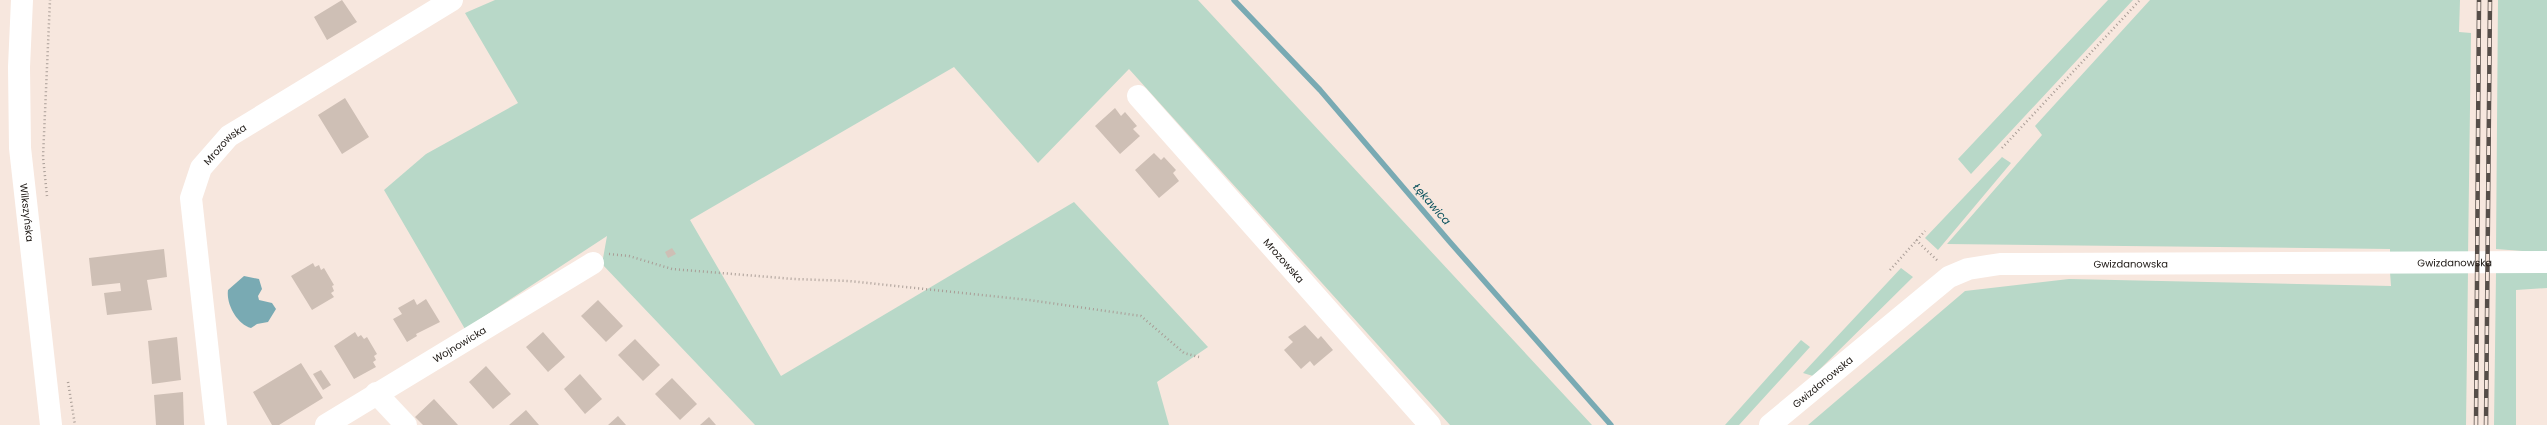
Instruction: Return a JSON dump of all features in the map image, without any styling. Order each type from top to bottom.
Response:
[{"type":"street","name":"Wilkszyńska","points":[[22,0],[19,67],[20,148],[51,425]]},
{"type":"street","name":"Mrozowska","points":[[216,425],[191,198],[201,168],[229,136],[452,0]]},
{"type":"street","name":"Mrozowska","points":[[1138,96],[1313,291],[1430,425]]},
{"type":"street","name":"Wojnowicka","points":[[326,425],[602,258]]},
{"type":"street","name":"Gwizdanowska","points":[[1770,425],[1949,277],[1968,269],[2000,264],[2547,262]]},
{"type":"street","points":[[376,394],[406,425]]},
{"type":"path","points":[[48,204],[43,157],[50,0]]},
{"type":"path","points":[[2002,148],[2140,0]]},
{"type":"path","points":[[1890,270],[1925,231]]},
{"type":"path","points":[[1916,240],[1940,263],[1949,277]]},
{"type":"path","points":[[602,258],[629,256],[672,269],[794,279],[849,281],[1029,300],[1141,316],[1184,353],[1199,357]]},
{"type":"path","points":[[68,381],[75,425]]},
{"type":"green space","points":[[495,0],[1198,0],[1592,425],[1450,425],[1129,69],[1038,163],[954,67],[690,220],[781,376],[1074,202],[1208,347],[1157,382],[1169,425],[755,425],[602,264],[607,236],[465,329],[384,190],[426,154],[518,103],[465,13]]},
{"type":"green space","points":[[2108,0],[2133,0],[1971,174],[1958,159]]},
{"type":"green space","points":[[2150,0],[2460,0],[2459,32],[2471,33],[2468,256],[2390,254],[2390,249],[1947,244],[2042,135],[2035,126]]},
{"type":"green space","points":[[2498,0],[2547,0],[2547,253],[2496,249]]},
{"type":"green space","points":[[2002,157],[2011,163],[1938,250],[1925,238]]},
{"type":"green space","points":[[1901,268],[1913,277],[1813,376],[1803,373]]},
{"type":"green space","points":[[2390,272],[2468,272],[2466,425],[1808,425],[1965,291],[2069,279],[2391,286]]},
{"type":"green space","points":[[2496,273],[2547,273],[2547,288],[2516,290],[2516,425],[2494,425]]},
{"type":"green space","points":[[1801,340],[1810,347],[1739,425],[1725,425]]},
{"type":"water","points":[[244,276],[259,279],[262,289],[258,296],[259,300],[272,303],[276,309],[268,322],[257,324],[251,328],[246,326],[237,318],[231,307],[228,295],[228,290]]},
{"type":"building","points":[[342,0],[357,22],[327,40],[314,17]]},
{"type":"building","points":[[345,98],[369,137],[342,154],[318,115]]},
{"type":"building","points":[[1115,108],[1121,116],[1125,112],[1137,126],[1133,129],[1140,136],[1120,154],[1095,126]]},
{"type":"building","points":[[1154,153],[1161,160],[1164,157],[1176,170],[1173,173],[1179,181],[1159,198],[1135,170]]},
{"type":"building","points":[[672,248],[676,254],[668,258],[665,252]]},
{"type":"building","points":[[164,249],[167,277],[147,280],[152,310],[107,315],[104,293],[121,291],[120,283],[92,286],[89,258]]},
{"type":"building","points":[[313,263],[315,267],[319,265],[321,270],[324,268],[334,285],[332,286],[334,291],[331,293],[334,297],[312,310],[291,276]]},
{"type":"building","points":[[414,299],[417,305],[426,299],[440,322],[416,334],[417,336],[407,342],[393,319],[402,314],[398,308]]},
{"type":"building","points":[[598,300],[623,326],[606,342],[581,316]]},
{"type":"building","points":[[1305,325],[1318,339],[1321,336],[1333,350],[1314,366],[1310,361],[1301,369],[1284,350],[1293,342],[1288,337]]},
{"type":"building","points":[[355,332],[358,337],[361,335],[364,339],[367,337],[377,354],[374,356],[376,360],[373,362],[376,367],[354,379],[334,346]]},
{"type":"building","points":[[543,332],[565,357],[548,372],[526,347]]},
{"type":"building","points":[[177,337],[181,380],[152,384],[148,341]]},
{"type":"building","points":[[635,339],[660,365],[643,381],[618,355]]},
{"type":"building","points":[[301,363],[323,398],[279,425],[272,425],[253,392]]},
{"type":"building","points":[[486,366],[511,394],[493,409],[469,382]]},
{"type":"building","points":[[321,370],[331,385],[323,390],[313,374]]},
{"type":"building","points":[[580,374],[602,399],[585,414],[564,389]]},
{"type":"building","points":[[672,378],[697,404],[680,420],[655,394]]},
{"type":"building","points":[[183,392],[184,425],[156,425],[154,395]]},
{"type":"building","points":[[434,399],[458,425],[423,425],[415,417]]},
{"type":"building","points":[[526,410],[539,425],[509,425]]},
{"type":"building","points":[[618,416],[626,425],[608,425]]},
{"type":"building","points":[[709,417],[716,425],[700,425]]},
{"type":"waterway","name":"Łękawica","points":[[1234,0],[1320,90],[1449,241],[1611,425]]},
{"type":"railway","points":[[2476,425],[2479,0]]},
{"type":"railway","points":[[2486,425],[2490,0]]}]
